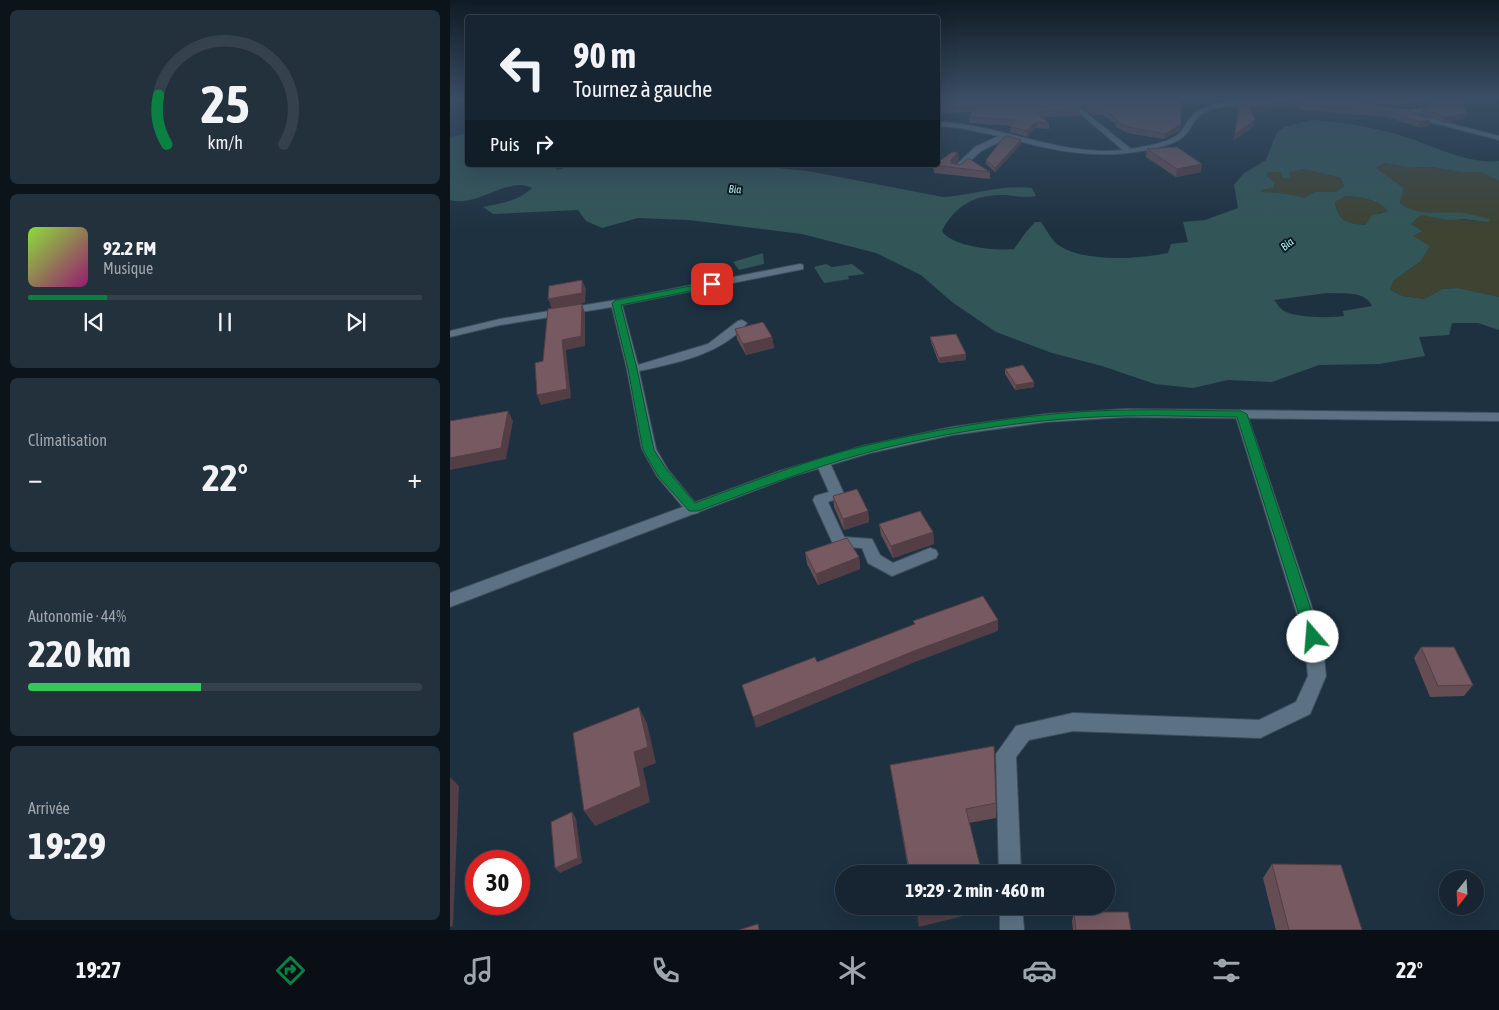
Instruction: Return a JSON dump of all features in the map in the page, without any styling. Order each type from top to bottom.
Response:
[{"type":"street","points":[[956,169],[978,149],[992,142]]},
{"type":"street","points":[[1020,142],[1022,147],[1053,157],[1095,161]]},
{"type":"street","points":[[1031,142],[1082,154],[1129,151],[1163,142]]},
{"type":"street","points":[[1119,142],[1129,151]]},
{"type":"street","points":[[450,334],[500,322],[616,303],[800,267]]},
{"type":"street","points":[[616,303],[633,369],[649,450],[662,473],[693,508]]},
{"type":"street","points":[[633,369],[657,364],[712,346],[742,323]]},
{"type":"street","points":[[450,600],[785,474],[868,449],[952,431],[1046,418],[1126,413],[1499,417]]},
{"type":"street","points":[[1010,865],[1006,754],[1023,732],[1074,722],[1260,729],[1303,708],[1317,676],[1313,637],[1241,414]]},
{"type":"street","points":[[823,463],[837,494],[820,500],[839,542],[867,543],[874,559],[892,570],[930,554]]},
{"type":"street","points":[[1011,915],[1012,930]]},
{"type":"shaded area","points":[[1384,163],[1411,168],[1431,167],[1460,172],[1482,172],[1499,181],[1499,297],[1458,288],[1442,289],[1424,299],[1403,296],[1389,290],[1393,281],[1421,261],[1429,247],[1412,236],[1423,231],[1411,224],[1421,215],[1489,222],[1408,210],[1400,203],[1404,188],[1376,168]]},
{"type":"shaded area","points":[[1303,169],[1341,178],[1344,186],[1335,192],[1315,192],[1304,198],[1289,194],[1261,193],[1260,190],[1273,188],[1275,182],[1267,176],[1266,172],[1281,172],[1282,178],[1290,178],[1288,173]]},
{"type":"shaded area","points":[[1346,196],[1374,201],[1388,211],[1379,213],[1367,225],[1349,223],[1339,215],[1335,202]]},
{"type":"water","name":"Bia","points":[[450,142],[465,142],[465,167],[553,167],[558,170],[566,167],[767,167],[808,171],[943,197],[1009,187],[1021,187],[1032,188],[1036,196],[994,195],[976,199],[953,214],[942,231],[955,241],[975,247],[1014,249],[1035,222],[1041,222],[1055,242],[1068,250],[1095,257],[1127,258],[1168,253],[1171,244],[1188,242],[1183,222],[1205,220],[1238,208],[1234,185],[1243,174],[1266,160],[1273,142],[1420,142],[1473,160],[1499,161],[1499,181],[1481,172],[1460,172],[1431,167],[1411,168],[1384,163],[1376,168],[1404,188],[1400,203],[1407,207],[1422,212],[1462,213],[1490,219],[1489,222],[1463,219],[1449,220],[1421,215],[1411,224],[1423,231],[1413,236],[1430,246],[1421,261],[1393,281],[1390,290],[1403,296],[1424,299],[1442,289],[1458,288],[1499,297],[1499,330],[1478,323],[1452,323],[1449,335],[1419,337],[1425,356],[1379,364],[1319,365],[1272,382],[1228,380],[1193,388],[1155,384],[1102,366],[1052,353],[996,332],[952,302],[921,275],[876,253],[802,234],[689,220],[638,218],[602,228],[586,221],[578,210],[493,214],[483,207],[516,199],[532,188],[523,185],[504,188],[471,200],[450,200]],"holes":[[[1303,169],[1341,178],[1344,186],[1335,192],[1315,192],[1304,198],[1288,194],[1261,192],[1261,190],[1273,188],[1275,182],[1267,176],[1267,172],[1281,172],[1282,178],[1290,178],[1289,173]],[[1346,196],[1374,201],[1388,211],[1371,216],[1366,225],[1345,221],[1339,214],[1335,202]],[[1327,293],[1359,295],[1369,301],[1372,306],[1343,311],[1344,316],[1313,317],[1284,311],[1274,300]]]},
{"type":"water","points":[[763,253],[764,264],[739,270],[733,262]]},
{"type":"water","points":[[826,264],[832,267],[852,264],[865,274],[848,276],[849,279],[824,283],[814,267]]},
{"type":"building","points":[[1000,142],[1019,142],[995,168],[986,160]]},
{"type":"building","points":[[1177,147],[1202,164],[1177,169],[1147,149]]},
{"type":"building","points":[[952,152],[958,152],[951,160],[951,163],[960,165],[968,158],[990,172],[940,166],[940,161]]},
{"type":"building","points":[[582,280],[582,293],[548,299],[549,286]]},
{"type":"building","points":[[582,304],[581,336],[562,340],[567,389],[537,395],[535,363],[543,361],[548,309]]},
{"type":"building","points":[[763,322],[772,337],[743,344],[735,329]]},
{"type":"building","points":[[956,334],[966,354],[939,358],[930,337]]},
{"type":"building","points":[[1023,365],[1034,382],[1016,385],[1005,369]]},
{"type":"building","points":[[508,411],[501,448],[450,458],[450,421]]},
{"type":"building","points":[[857,489],[868,511],[843,519],[833,496]]},
{"type":"building","points":[[920,511],[933,532],[891,546],[879,524]]},
{"type":"building","points":[[847,538],[859,557],[816,574],[805,552]]},
{"type":"building","points":[[983,596],[998,620],[914,651],[753,717],[742,685],[815,657],[817,662],[915,624],[913,621]]},
{"type":"building","points":[[1421,647],[1454,647],[1473,685],[1438,686]]},
{"type":"building","points":[[639,707],[648,747],[634,752],[641,786],[584,811],[573,733]]},
{"type":"building","points":[[994,746],[996,803],[966,809],[980,865],[908,865],[890,765]]},
{"type":"building","points":[[572,812],[578,858],[555,868],[551,822]]},
{"type":"building","points":[[1272,864],[1341,865],[1362,930],[1289,930]]},
{"type":"building","points":[[1115,912],[1128,912],[1131,930],[1076,930],[1074,915],[1115,915]]},
{"type":"building","points":[[758,924],[759,930],[739,930]]},
{"type":"route","points":[[712,284],[616,303],[633,369],[649,450],[662,473],[693,508],[785,474],[868,449],[952,431],[1046,418],[1126,413],[1241,414],[1313,637]]}]
